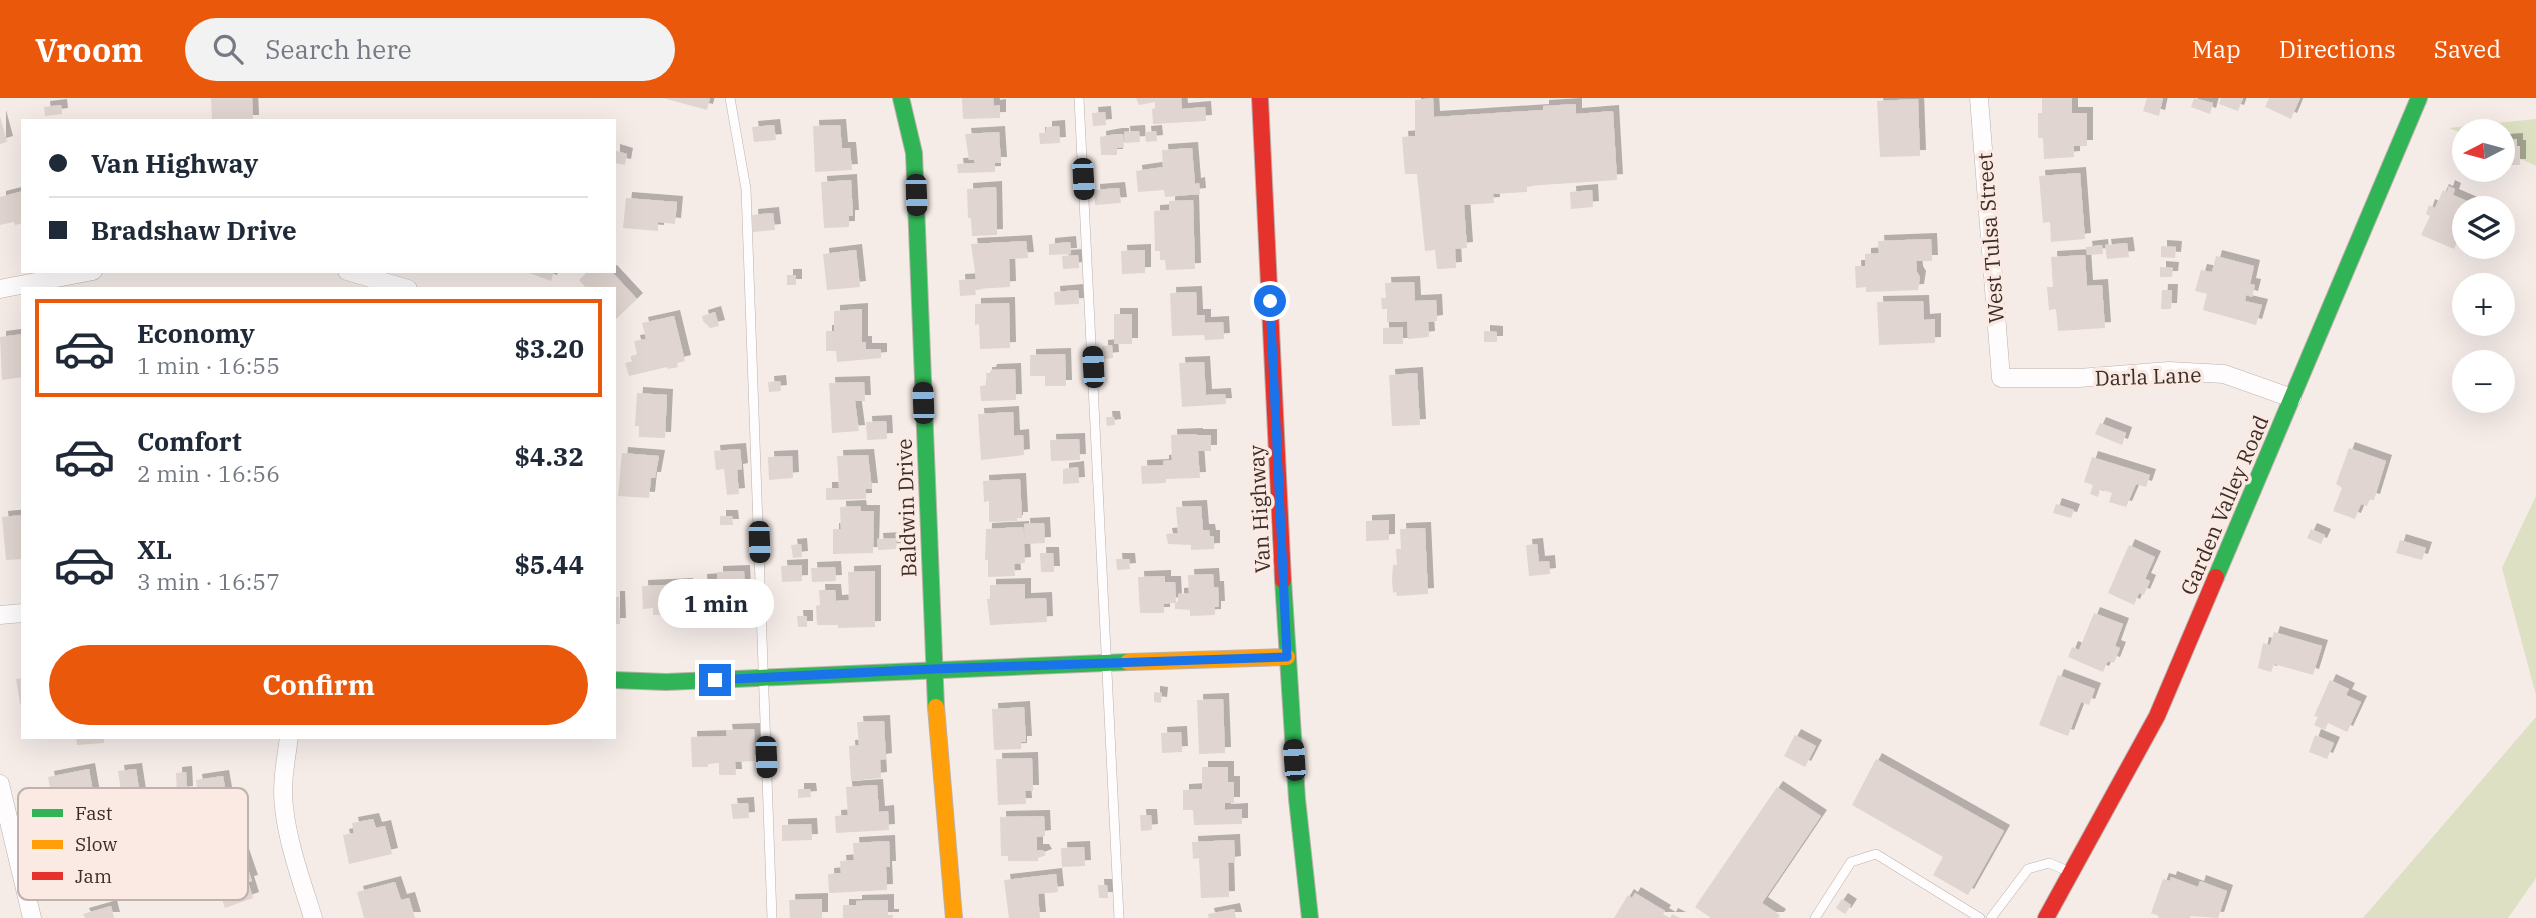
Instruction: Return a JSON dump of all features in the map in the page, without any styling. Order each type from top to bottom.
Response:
[{"type":"street","name":"Baldwin Drive","points":[[901,98],[915,153],[933,669],[954,918]]},
{"type":"street","name":"Van Highway","points":[[1261,98],[1287,657],[1297,799],[1310,918]]},
{"type":"street","name":"West Tulsa Street","points":[[1979,98],[2001,377]]},
{"type":"street","name":"Garden Valley Road","points":[[2046,918],[2157,716],[2419,98]]},
{"type":"street","points":[[0,289],[83,273]]},
{"type":"street","points":[[354,273],[401,287]]},
{"type":"street","name":"Darla Lane","points":[[2001,377],[2079,378],[2169,371],[2224,374],[2292,398]]},
{"type":"street","points":[[0,615],[21,613]]},
{"type":"street","points":[[616,680],[666,682],[933,669],[1287,657]]},
{"type":"street","points":[[289,739],[283,778],[284,806],[313,918]]},
{"type":"street","points":[[0,784],[18,859]]},
{"type":"street","points":[[28,900],[32,918]]},
{"type":"lane","points":[[730,98],[746,190],[772,918]]},
{"type":"lane","points":[[1079,98],[1119,918]]},
{"type":"lane","points":[[1815,918],[1852,862],[1876,854],[1980,918]]},
{"type":"lane","points":[[1991,918],[2028,869],[2049,863],[2073,873]]},
{"type":"green space","points":[[2536,119],[2536,166],[2515,156],[2515,121]]},
{"type":"green space","points":[[2536,496],[2536,695],[2502,568]]},
{"type":"green space","points":[[2536,717],[2536,878],[2508,918],[2363,918]]},
{"type":"building","points":[[211,98],[252,98],[253,119],[212,119]]},
{"type":"building","points":[[663,98],[710,98],[707,110]]},
{"type":"building","points":[[962,98],[993,98],[994,106],[1000,105],[1000,118],[963,119]]},
{"type":"building","points":[[1136,98],[1181,98],[1182,109],[1205,107],[1206,121],[1153,124],[1152,109],[1155,108],[1155,102],[1139,105]]},
{"type":"building","points":[[1433,98],[1434,117],[1543,110],[1543,106],[1576,104],[1576,114],[1613,111],[1617,180],[1527,186],[1527,192],[1493,194],[1494,203],[1464,205],[1467,248],[1455,249],[1456,268],[1437,269],[1435,250],[1425,251],[1417,174],[1405,174],[1402,137],[1415,136],[1415,100]]},
{"type":"building","points":[[2042,98],[2072,98],[2072,113],[2087,113],[2087,146],[2074,146],[2074,157],[2044,159],[2043,138],[2038,138],[2038,113],[2042,113]]},
{"type":"building","points":[[2147,98],[2163,98],[2159,116],[2143,111]]},
{"type":"building","points":[[2194,98],[2213,103],[2210,114],[2191,107]]},
{"type":"building","points":[[2221,98],[2243,98],[2238,111],[2219,104]]},
{"type":"building","points":[[2269,98],[2300,98],[2291,119],[2265,107]]},
{"type":"building","points":[[1918,99],[1920,156],[1880,157],[1877,101]]},
{"type":"building","points":[[61,105],[62,114],[45,116],[44,107]]},
{"type":"building","points":[[1105,112],[1106,125],[1093,126],[1092,113]]},
{"type":"building","points":[[0,116],[7,142],[0,144]]},
{"type":"building","points":[[774,125],[776,140],[754,142],[752,127]]},
{"type":"building","points":[[840,125],[842,148],[850,148],[852,170],[815,172],[813,126]]},
{"type":"building","points":[[1059,126],[1060,143],[1040,144],[1039,133],[1046,133],[1046,127]]},
{"type":"building","points":[[1139,131],[1140,142],[1125,143],[1124,132]]},
{"type":"building","points":[[1156,131],[1157,141],[1146,142],[1145,132]]},
{"type":"building","points":[[999,132],[1001,163],[995,163],[995,172],[958,173],[957,164],[975,163],[974,160],[969,160],[965,134]]},
{"type":"building","points":[[1123,134],[1124,147],[1117,148],[1117,155],[1101,155],[1100,137]]},
{"type":"building","points":[[2515,139],[2517,146],[2520,146],[2520,165],[2515,165]]},
{"type":"building","points":[[1192,148],[1195,184],[1199,183],[1200,194],[1165,197],[1164,190],[1138,192],[1136,171],[1163,167],[1162,150]]},
{"type":"building","points":[[616,151],[627,154],[625,165],[616,163]]},
{"type":"building","points":[[2080,173],[2085,239],[2051,242],[2050,222],[2043,223],[2039,176]]},
{"type":"building","points":[[851,180],[853,216],[849,216],[849,227],[824,228],[821,182]]},
{"type":"building","points":[[2449,186],[2455,189],[2453,195],[2455,196],[2452,196],[2452,248],[2421,235],[2430,216],[2426,214],[2429,205],[2435,208],[2443,190],[2447,192]]},
{"type":"building","points":[[996,187],[997,235],[972,236],[967,189]]},
{"type":"building","points":[[1119,188],[1121,203],[1095,205],[1094,190]]},
{"type":"building","points":[[1592,190],[1593,207],[1571,209],[1570,192]]},
{"type":"building","points":[[21,192],[21,224],[0,225],[0,197]]},
{"type":"building","points":[[626,198],[677,202],[675,224],[658,222],[658,231],[623,228]]},
{"type":"building","points":[[1193,200],[1195,269],[1166,270],[1165,260],[1160,260],[1160,251],[1155,251],[1154,211],[1169,210],[1169,201]]},
{"type":"building","points":[[773,213],[775,230],[753,232],[752,215]]},
{"type":"building","points":[[1931,239],[1932,261],[1916,261],[1920,277],[1918,290],[1866,292],[1866,287],[1856,288],[1855,266],[1865,266],[1865,254],[1879,253],[1878,241]]},
{"type":"building","points":[[1026,241],[1028,258],[1009,259],[1010,287],[975,289],[976,295],[960,296],[959,280],[976,279],[971,244]]},
{"type":"building","points":[[1070,242],[1071,254],[1049,255],[1049,244]]},
{"type":"building","points":[[2127,243],[2129,257],[2107,259],[2105,245]]},
{"type":"building","points":[[2102,245],[2103,254],[2087,255],[2086,247]]},
{"type":"building","points":[[2161,246],[2176,247],[2175,258],[2161,257]]},
{"type":"building","points":[[856,250],[860,287],[827,290],[823,254]]},
{"type":"building","points":[[1145,250],[1145,273],[1122,274],[1121,251]]},
{"type":"building","points":[[1078,255],[1079,268],[1063,269],[1062,256]]},
{"type":"building","points":[[2085,255],[2087,286],[2102,285],[2105,328],[2058,331],[2056,309],[2049,310],[2047,287],[2053,287],[2051,257]]},
{"type":"building","points":[[2216,256],[2254,266],[2250,284],[2255,285],[2252,297],[2246,295],[2245,301],[2262,305],[2256,325],[2203,310],[2207,294],[2195,291],[2201,270],[2212,272]]},
{"type":"building","points":[[2160,267],[2173,268],[2172,277],[2160,277]]},
{"type":"building","points":[[529,273],[553,273],[551,281]]},
{"type":"building","points":[[586,273],[613,273],[637,299],[616,319],[616,287],[585,287],[579,280]]},
{"type":"building","points":[[787,275],[796,275],[796,285],[787,285]]},
{"type":"building","points":[[1414,282],[1415,301],[1436,300],[1437,321],[1428,322],[1429,337],[1408,339],[1407,321],[1387,322],[1387,309],[1382,309],[1381,298],[1386,298],[1385,283]]},
{"type":"building","points":[[1078,290],[1079,304],[1055,305],[1054,292]]},
{"type":"building","points":[[2162,290],[2172,290],[2171,309],[2161,309]]},
{"type":"building","points":[[1196,292],[1197,315],[1205,315],[1205,323],[1223,322],[1224,339],[1205,340],[1204,335],[1172,336],[1170,293]]},
{"type":"building","points":[[1923,301],[1924,320],[1935,319],[1935,343],[1879,345],[1877,302]]},
{"type":"building","points":[[1009,303],[1010,348],[980,349],[979,324],[975,325],[975,304]]},
{"type":"building","points":[[862,309],[862,342],[866,342],[866,349],[881,349],[881,358],[837,362],[836,351],[826,351],[826,331],[834,331],[834,311]]},
{"type":"building","points":[[715,312],[719,326],[710,328],[702,316]]},
{"type":"building","points":[[1114,314],[1132,314],[1132,344],[1114,344]]},
{"type":"building","points":[[674,316],[685,361],[677,363],[678,367],[629,376],[625,363],[633,361],[631,356],[637,354],[634,341],[646,339],[642,323]]},
{"type":"building","points":[[1403,327],[1403,344],[1383,344],[1383,328]]},
{"type":"building","points":[[1484,331],[1497,332],[1497,342],[1484,342]]},
{"type":"building","points":[[21,334],[21,377],[2,380],[0,337]]},
{"type":"building","points":[[1112,345],[1113,358],[1102,359],[1102,346]]},
{"type":"building","points":[[1065,354],[1066,386],[1045,386],[1045,376],[1030,376],[1030,355]]},
{"type":"building","points":[[1204,362],[1206,395],[1225,394],[1226,404],[1182,407],[1179,363]]},
{"type":"building","points":[[1015,369],[1016,400],[981,401],[980,386],[987,385],[986,373],[991,370]]},
{"type":"building","points":[[1417,373],[1420,425],[1392,426],[1389,375]]},
{"type":"building","points":[[780,381],[781,391],[769,392],[768,382]]},
{"type":"building","points":[[864,382],[865,401],[855,401],[859,431],[832,433],[829,383]]},
{"type":"building","points":[[637,393],[667,395],[665,438],[639,437],[639,426],[635,426]]},
{"type":"building","points":[[1013,412],[1014,436],[1023,435],[1024,455],[981,460],[978,414]]},
{"type":"building","points":[[1106,417],[1114,417],[1115,425],[1107,426]]},
{"type":"building","points":[[886,421],[887,439],[867,440],[866,422]]},
{"type":"building","points":[[2100,423],[2126,433],[2122,445],[2095,434]]},
{"type":"building","points":[[1171,435],[1211,435],[1211,451],[1198,451],[1200,478],[1166,479],[1166,483],[1142,484],[1141,466],[1163,465],[1163,461],[1172,460]]},
{"type":"building","points":[[1079,439],[1080,460],[1051,461],[1050,440]]},
{"type":"building","points":[[2349,448],[2386,461],[2374,500],[2370,499],[2367,506],[2361,504],[2355,519],[2333,511],[2342,488],[2336,484]]},
{"type":"building","points":[[740,449],[742,469],[737,470],[739,494],[727,495],[724,469],[716,470],[714,451]]},
{"type":"building","points":[[622,453],[659,456],[655,478],[651,478],[649,498],[618,496]]},
{"type":"building","points":[[868,455],[872,489],[866,489],[866,499],[826,500],[826,488],[839,488],[837,456]]},
{"type":"building","points":[[792,456],[793,478],[769,480],[768,457]]},
{"type":"building","points":[[2092,457],[2150,475],[2146,487],[2136,484],[2126,507],[2109,502],[2112,493],[2100,489],[2098,497],[2090,494],[2093,485],[2084,482]]},
{"type":"building","points":[[1078,467],[1079,483],[1063,484],[1063,469]]},
{"type":"building","points":[[1020,479],[1022,518],[1017,518],[1017,521],[989,522],[989,501],[984,502],[983,481]]},
{"type":"building","points":[[2056,504],[2074,510],[2071,518],[2053,513]]},
{"type":"building","points":[[860,506],[861,511],[874,511],[873,553],[833,554],[833,529],[841,529],[840,507]]},
{"type":"building","points":[[1201,506],[1203,530],[1209,530],[1210,536],[1214,536],[1214,549],[1191,550],[1191,545],[1168,544],[1166,534],[1178,533],[1176,507]]},
{"type":"building","points":[[21,515],[21,559],[6,560],[2,517]]},
{"type":"building","points":[[720,516],[732,516],[733,525],[720,525]]},
{"type":"building","points":[[1389,520],[1389,540],[1366,541],[1366,521]]},
{"type":"building","points":[[1044,523],[1045,543],[1024,544],[1025,563],[1014,564],[1015,576],[988,577],[988,560],[985,560],[986,529],[1023,527],[1025,541],[1024,524]]},
{"type":"building","points":[[1425,528],[1428,594],[1397,596],[1396,592],[1393,593],[1392,580],[1393,565],[1397,565],[1396,549],[1401,549],[1400,529]]},
{"type":"building","points":[[2311,529],[2325,535],[2321,544],[2307,538]]},
{"type":"building","points":[[896,538],[897,549],[878,550],[877,539]]},
{"type":"building","points":[[2400,540],[2426,548],[2422,560],[2396,553]]},
{"type":"building","points":[[801,544],[802,557],[793,558],[791,545]]},
{"type":"building","points":[[1537,544],[1539,562],[1549,561],[1550,574],[1529,576],[1526,545]]},
{"type":"building","points":[[2129,545],[2155,557],[2145,579],[2150,581],[2144,595],[2139,593],[2134,605],[2108,593]]},
{"type":"building","points":[[1040,553],[1053,553],[1054,572],[1041,572]]},
{"type":"building","points":[[1116,559],[1129,559],[1130,569],[1117,570]]},
{"type":"building","points":[[802,565],[802,581],[782,582],[781,566]]},
{"type":"building","points":[[835,567],[836,581],[812,582],[811,568]]},
{"type":"building","points":[[744,571],[746,613],[731,614],[730,608],[723,608],[719,610],[720,623],[704,624],[701,580],[717,579],[717,572]]},
{"type":"building","points":[[875,571],[875,627],[838,628],[838,625],[817,625],[819,590],[835,590],[836,601],[849,600],[848,572]]},
{"type":"building","points":[[1213,574],[1214,587],[1218,587],[1219,607],[1215,607],[1215,615],[1190,616],[1190,610],[1175,609],[1175,603],[1164,604],[1164,613],[1140,613],[1138,577],[1165,576],[1165,582],[1175,582],[1178,602],[1178,594],[1189,593],[1188,575]]},
{"type":"building","points":[[687,584],[688,625],[673,626],[673,621],[668,621],[668,615],[653,615],[653,608],[643,609],[642,586]]},
{"type":"building","points":[[1025,584],[1025,599],[1046,598],[1047,622],[990,625],[987,599],[990,599],[990,585]]},
{"type":"building","points":[[616,597],[619,597],[620,624],[616,624]]},
{"type":"building","points":[[2094,613],[2123,624],[2115,646],[2120,648],[2114,663],[2108,661],[2103,672],[2068,657],[2072,647],[2079,650]]},
{"type":"building","points":[[797,616],[807,616],[807,627],[798,627]]},
{"type":"building","points":[[2274,632],[2322,646],[2313,675],[2274,664],[2271,672],[2258,668],[2263,643],[2270,645]]},
{"type":"building","points":[[2058,675],[2095,689],[2089,705],[2081,702],[2068,736],[2039,725]]},
{"type":"building","points":[[21,678],[21,704],[20,704],[16,679]]},
{"type":"building","points":[[2330,680],[2349,689],[2346,695],[2361,702],[2347,732],[2328,723],[2325,730],[2314,725],[2318,717],[2314,716]]},
{"type":"building","points":[[1154,692],[1162,693],[1161,703],[1154,702]]},
{"type":"building","points":[[1223,699],[1225,753],[1199,754],[1197,700]]},
{"type":"building","points":[[1024,707],[1026,742],[1021,742],[1021,749],[994,750],[992,709]]},
{"type":"building","points":[[884,721],[886,759],[880,760],[881,778],[851,781],[849,746],[859,745],[857,722]]},
{"type":"building","points":[[754,729],[755,761],[735,762],[736,775],[719,775],[719,763],[708,764],[708,767],[692,767],[691,737],[727,736],[726,730]]},
{"type":"building","points":[[1181,732],[1182,752],[1162,753],[1161,733]]},
{"type":"building","points":[[1795,735],[1816,746],[1805,767],[1784,756]]},
{"type":"building","points":[[2315,735],[2334,743],[2327,759],[2309,752]]},
{"type":"building","points":[[76,739],[104,739],[104,743],[77,745]]},
{"type":"building","points":[[1032,758],[1033,791],[1025,791],[1026,804],[998,805],[996,759]]},
{"type":"building","points":[[1876,759],[2004,831],[1968,895],[1933,875],[1943,857],[1852,805]]},
{"type":"building","points":[[1202,767],[1228,767],[1228,782],[1234,782],[1234,803],[1225,803],[1225,810],[1242,809],[1242,824],[1194,825],[1193,810],[1183,810],[1183,790],[1202,789]]},
{"type":"building","points":[[89,769],[92,788],[50,788],[48,777]]},
{"type":"building","points":[[136,769],[139,788],[121,788],[118,771]]},
{"type":"building","points":[[186,772],[187,788],[177,788],[176,773]]},
{"type":"building","points":[[223,776],[225,788],[197,788],[196,780]]},
{"type":"building","points":[[877,785],[879,812],[888,811],[889,830],[836,833],[835,816],[848,815],[846,787]]},
{"type":"building","points":[[1777,787],[1821,816],[1762,903],[1780,915],[1778,918],[1711,918],[1695,907]]},
{"type":"building","points":[[798,789],[810,789],[811,797],[798,798]]},
{"type":"building","points":[[748,803],[749,818],[733,819],[731,804]]},
{"type":"building","points":[[1140,815],[1151,815],[1152,830],[1141,831]]},
{"type":"building","points":[[1044,816],[1045,836],[1037,837],[1037,850],[1043,850],[1046,855],[1038,858],[1038,861],[1008,861],[1008,856],[1001,856],[1000,817]]},
{"type":"building","points":[[373,819],[376,828],[385,826],[392,854],[349,864],[343,835],[354,833],[352,823]]},
{"type":"building","points":[[811,824],[812,840],[782,841],[782,825]]},
{"type":"building","points":[[1234,840],[1235,862],[1228,863],[1229,897],[1201,898],[1199,858],[1193,859],[1192,842]]},
{"type":"building","points":[[889,841],[887,890],[829,893],[828,874],[841,873],[840,861],[854,860],[853,843]]},
{"type":"building","points":[[1084,847],[1085,866],[1062,867],[1061,848]]},
{"type":"building","points":[[1056,874],[1058,892],[1038,894],[1040,918],[1009,918],[1004,880]]},
{"type":"building","points":[[2171,877],[2198,887],[2200,881],[2227,891],[2218,918],[2158,918],[2159,916],[2151,913],[2163,879],[2170,881]]},
{"type":"building","points":[[248,882],[253,898],[248,900]]},
{"type":"building","points":[[395,882],[401,900],[409,898],[415,918],[364,918],[357,892]]},
{"type":"building","points":[[1098,885],[1107,885],[1108,898],[1099,898]]},
{"type":"building","points":[[1635,893],[1665,911],[1663,914],[1670,918],[1614,918],[1628,895],[1632,898]]},
{"type":"building","points":[[822,899],[822,918],[790,918],[789,900]]},
{"type":"building","points":[[1842,899],[1851,905],[1845,914],[1836,908]]},
{"type":"building","points":[[222,900],[247,900],[225,908]]},
{"type":"building","points":[[888,900],[888,915],[893,915],[893,918],[843,918],[843,905],[856,905],[856,901]]},
{"type":"building","points":[[111,906],[114,918],[85,918],[83,914]]},
{"type":"building","points":[[1234,909],[1236,918],[1209,918],[1208,914]]},
{"type":"traffic: fast","points":[[901,98],[914,153],[936,707]]},
{"type":"traffic: fast","points":[[2216,577],[2419,98]]},
{"type":"traffic: fast","points":[[1283,580],[1297,799],[1310,918]]},
{"type":"traffic: fast","points":[[616,680],[666,682],[1128,662]]},
{"type":"traffic: slow","points":[[1128,662],[1287,657]]},
{"type":"traffic: slow","points":[[936,707],[954,918]]},
{"type":"traffic: jam","points":[[1260,98],[1283,580]]},
{"type":"traffic: jam","points":[[2046,918],[2157,716],[2216,577]]},
{"type":"route","points":[[715,680],[933,669],[1287,657],[1270,301]]}]
